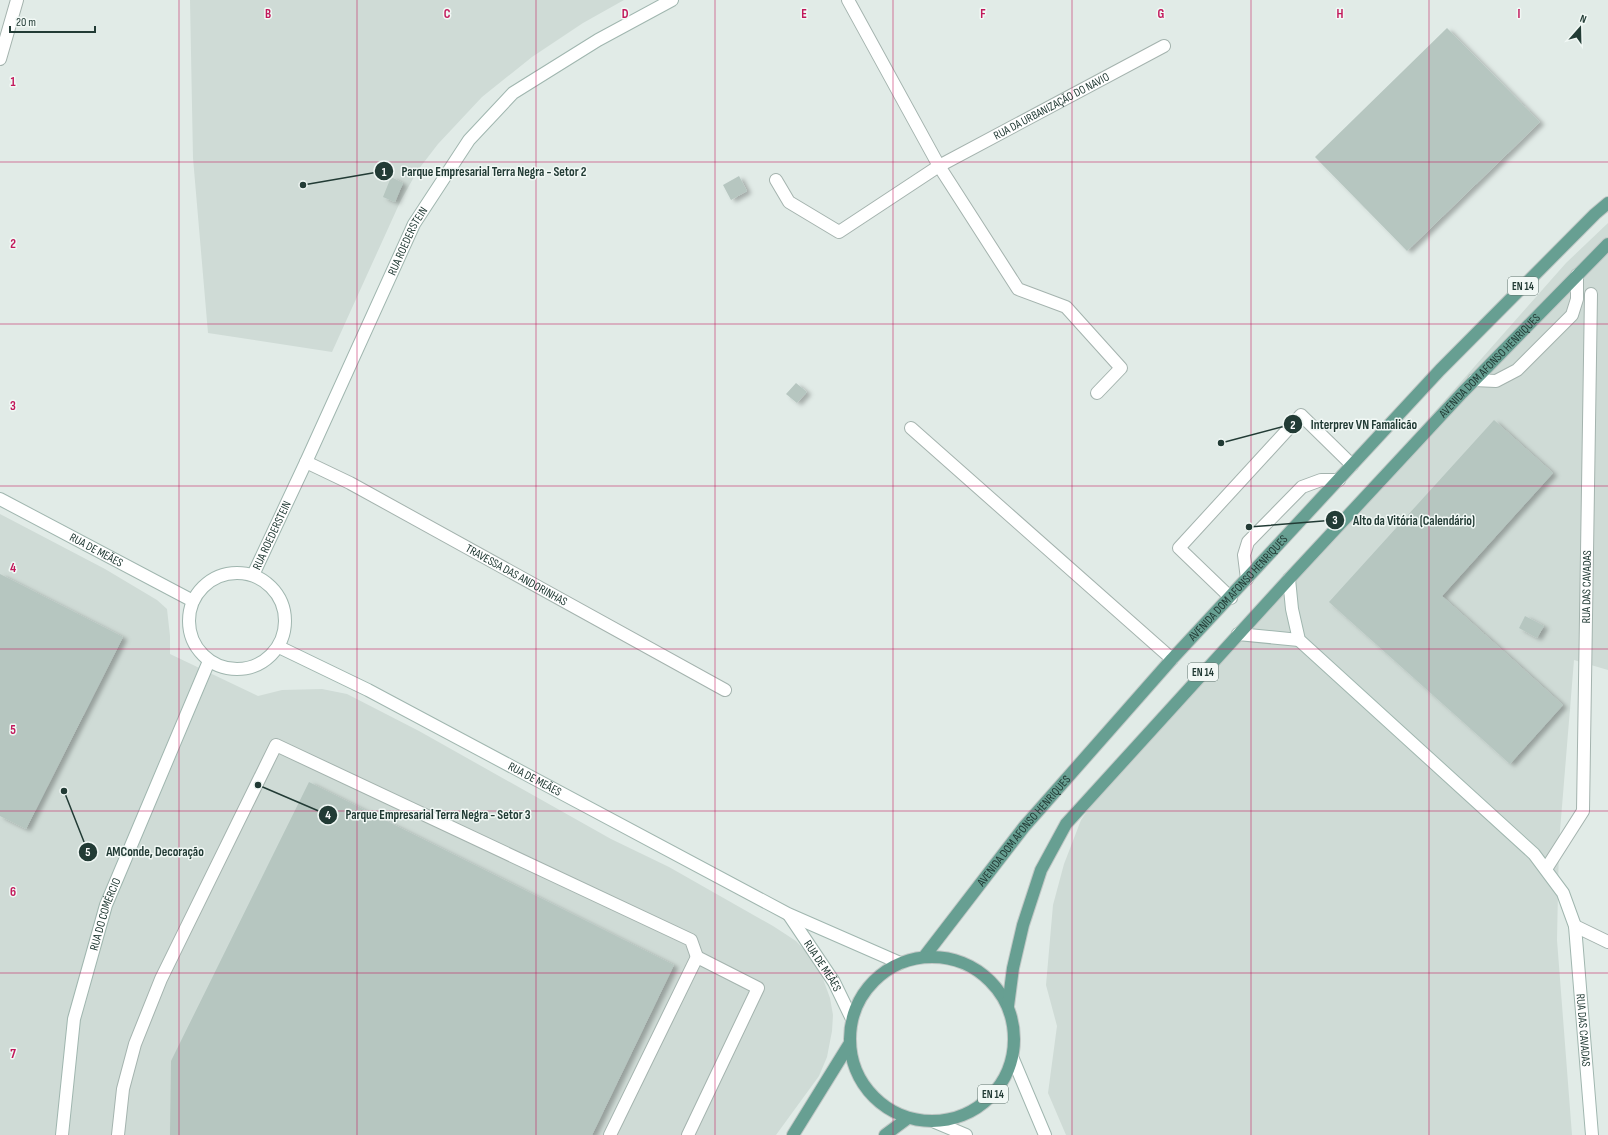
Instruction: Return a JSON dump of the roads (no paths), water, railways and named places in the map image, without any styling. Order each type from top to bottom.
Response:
[{"type":"main road","name":"AVENIDA DOM AFONSO HENRIQUES","points":[[924,957],[1024,827],[1172,659],[1247,580],[1440,370],[1595,214],[1608,203]]},
{"type":"main road","name":"AVENIDA DOM AFONSO HENRIQUES","points":[[1008,1006],[1013,968],[1023,925],[1041,870],[1066,824],[1288,578],[1474,380],[1608,244]]},
{"type":"main road","name":"EN 14","points":[[924,957],[950,959],[974,968],[994,985],[1008,1006],[1015,1032],[1013,1059],[1002,1084],[984,1104],[961,1117],[935,1122],[908,1118],[885,1107],[867,1090],[854,1068],[850,1043],[852,1019],[862,996],[878,977],[900,964],[924,957]]},
{"type":"main road","name":"EN 14","points":[[793,1135],[850,1043]]},
{"type":"main road","points":[[885,1135],[908,1118]]},
{"type":"street","points":[[0,58],[17,0]]},
{"type":"street","name":"RUA ROEDERSTEIN","points":[[253,575],[414,224],[469,140],[513,93],[598,40],[672,0]]},
{"type":"street","points":[[848,0],[939,166],[1018,289],[1066,306],[1120,368],[1097,393]]},
{"type":"street","name":"RUA DA URBANIZAÇÃO DO NAVIO","points":[[776,180],[789,202],[839,232],[939,166],[1164,46]]},
{"type":"street","points":[[1474,380],[1496,381],[1517,370],[1572,315],[1576,299],[1577,275]]},
{"type":"street","name":"RUA DAS CAVADAS","points":[[1546,869],[1583,811],[1591,294]]},
{"type":"street","points":[[1230,598],[1179,548],[1301,415],[1352,465]]},
{"type":"street","points":[[911,428],[1172,659]]},
{"type":"street","name":"TRAVESSA DAS ANDORINHAS","points":[[306,462],[350,483],[725,690]]},
{"type":"street","points":[[1247,580],[1244,555],[1248,542],[1302,487],[1321,480],[1339,480]]},
{"type":"street","name":"RUA DE MEÃES","points":[[0,499],[193,601]]},
{"type":"street","points":[[239,572],[253,575],[266,582],[277,592],[284,605],[286,620],[285,634],[279,648],[268,659],[254,667],[239,670],[223,668],[209,661],[197,649],[190,634],[189,617],[193,601],[200,589],[211,580],[224,574],[239,572]]},
{"type":"street","points":[[1238,634],[1299,640],[1292,609],[1288,578]]},
{"type":"street","name":"RUA DAS CAVADAS","points":[[1299,640],[1534,854],[1563,894],[1574,926],[1592,1135]]},
{"type":"street","name":"RUA DE MEÃES","points":[[279,648],[368,690],[788,914],[900,964]]},
{"type":"street","name":"RUA DO COMÉRCIO","points":[[62,1135],[74,1019],[106,905],[209,661]]},
{"type":"street","points":[[118,1135],[123,1089],[135,1044],[161,979],[276,745],[691,940],[697,957],[758,988],[688,1135]]},
{"type":"street","name":"RUA DE MEÃES","points":[[788,914],[834,982],[852,1019]]},
{"type":"street","points":[[1574,926],[1608,942]]},
{"type":"street","points":[[610,1135],[697,957]]},
{"type":"street","points":[[1013,1059],[1045,1135]]},
{"type":"street","points":[[935,1122],[966,1135]]},
{"type":"place","name":"Parque Empresarial Terra Negra - Setor 2","points":[[303,185]]},
{"type":"place","name":"Interprev VN Famalicão","points":[[1221,443]]},
{"type":"place","name":"Alto da Vitória (Calendário)","points":[[1249,527]]},
{"type":"place","name":"Parque Empresarial Terra Negra - Setor 3","points":[[258,785]]},
{"type":"place","name":"AMConde, Decoração","points":[[64,791]]}]
